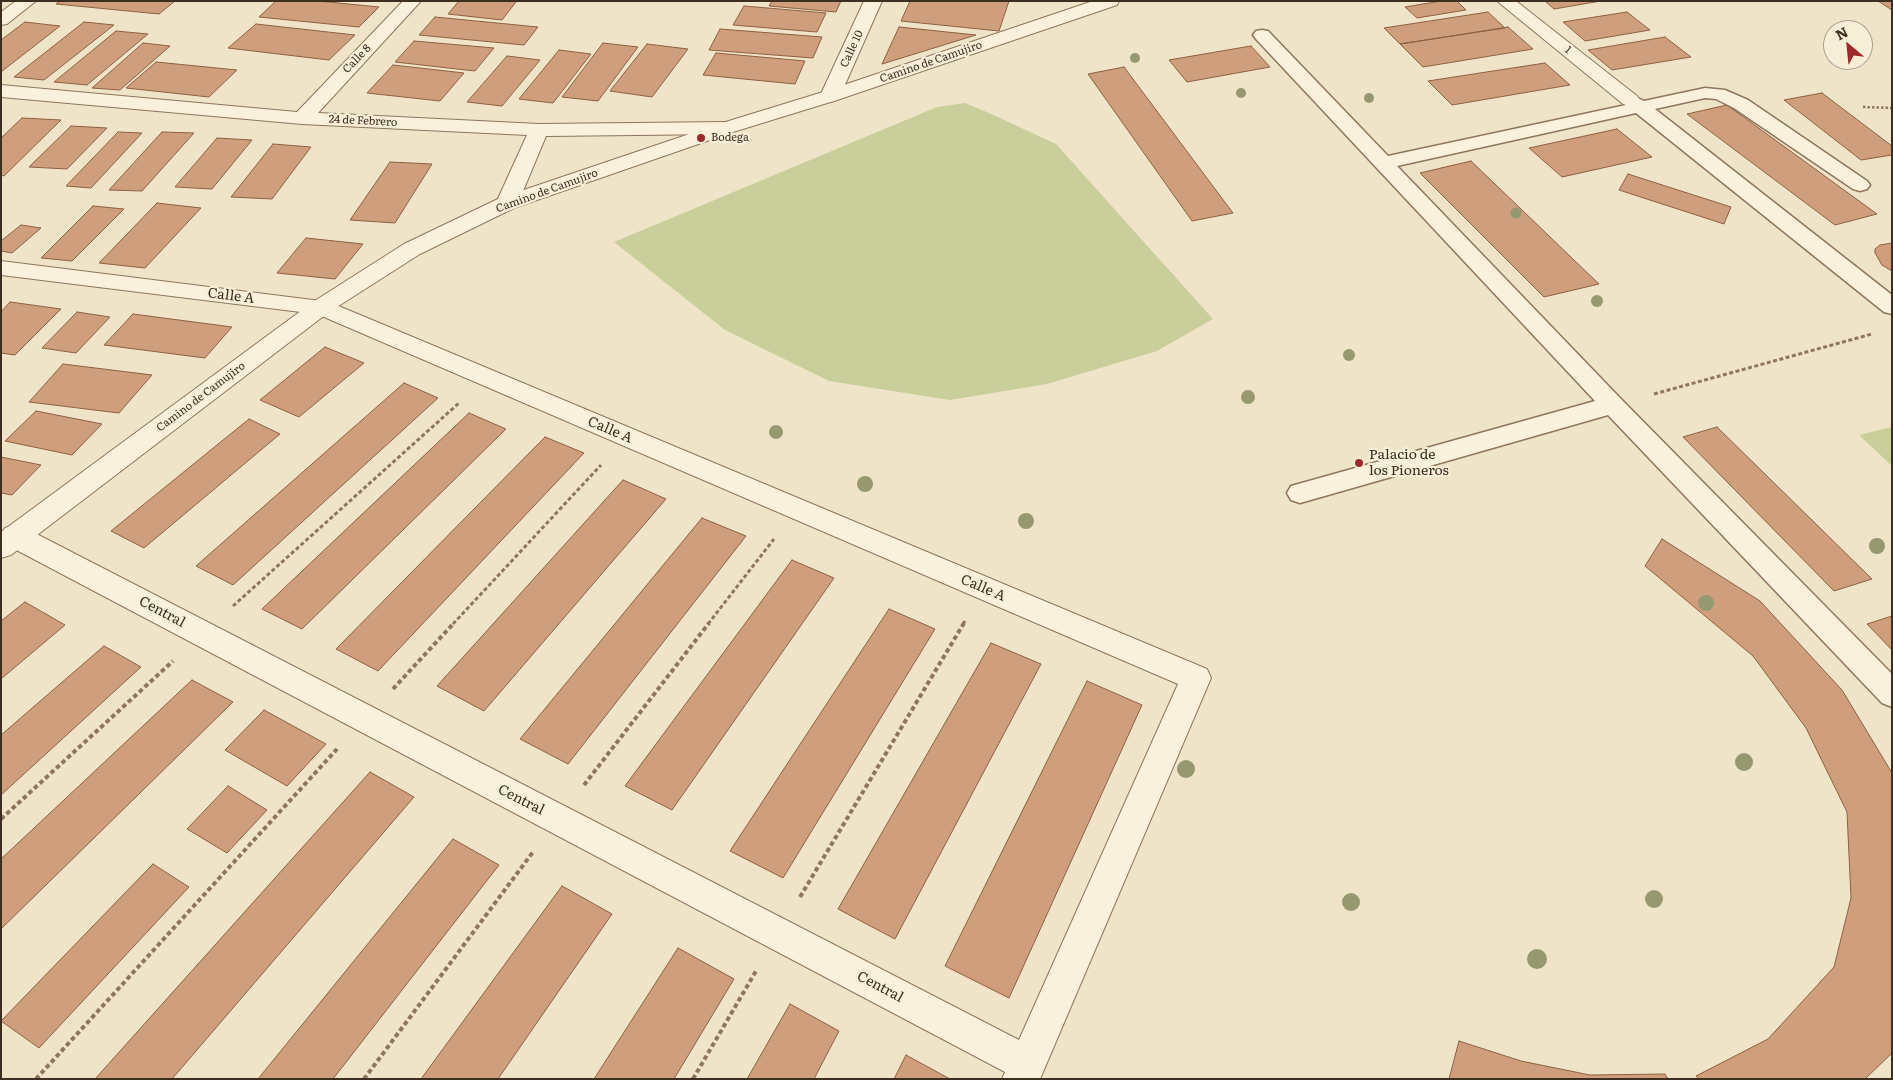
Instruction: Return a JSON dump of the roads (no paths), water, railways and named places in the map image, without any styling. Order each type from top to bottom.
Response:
[{"type":"street","points":[[1,20],[28,1]]},
{"type":"street","name":"Calle 8","points":[[302,118],[413,1]]},
{"type":"street","name":"Calle 10","points":[[830,96],[873,1]]},
{"type":"street","name":"Camino de Camujiro","points":[[8,542],[321,307],[412,249],[507,203],[726,128],[830,96],[1111,1]]},
{"type":"street","name":"1","points":[[1505,1],[1635,104]]},
{"type":"street","name":"24 de Febrero","points":[[1,91],[302,118],[539,130],[726,128]]},
{"type":"street","points":[[507,203],[539,130]]},
{"type":"street","name":"Calle A","points":[[1,268],[321,307],[1196,678],[1024,1071]]},
{"type":"street","name":"Central","points":[[8,542],[202,634],[778,933],[1024,1071]]},
{"type":"lane","points":[[1262,35],[1613,405],[1892,694]]},
{"type":"lane","points":[[1383,162],[1635,104],[1705,93],[1719,94],[1741,104],[1860,185]]},
{"type":"lane","points":[[1635,104],[1892,307]]},
{"type":"lane","points":[[1300,493],[1613,405]]},
{"type":"place","name":"Bodega","points":[[701,138]]},
{"type":"place","name":"Palacio de los Pioneros","points":[[1359,463]]}]
